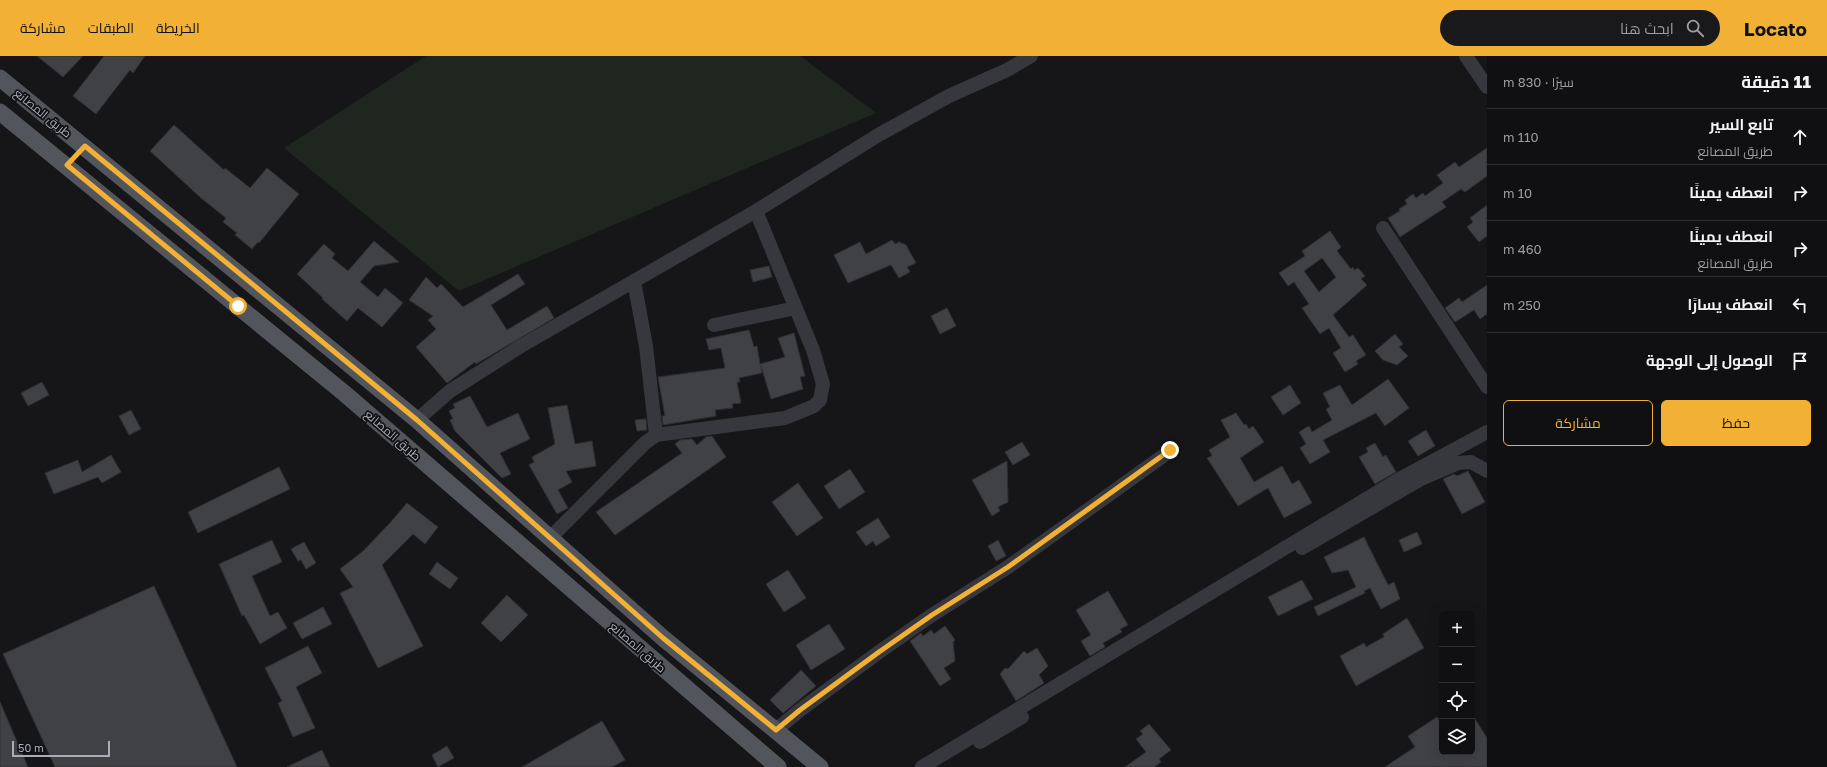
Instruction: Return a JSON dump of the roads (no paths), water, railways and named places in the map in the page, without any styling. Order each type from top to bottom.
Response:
[{"type":"main road","name":"طريق المصانع","points":[[0,78],[85,146],[417,420],[663,638],[820,767]]},
{"type":"main road","name":"طريق المصانع","points":[[0,112],[67,165],[344,393],[778,767]]},
{"type":"main road","points":[[67,165],[85,146]]},
{"type":"street","points":[[417,420],[450,391],[528,342],[756,210],[880,134],[949,96],[1007,70],[1032,56]]},
{"type":"street","points":[[1466,56],[1487,87]]},
{"type":"street","points":[[550,538],[645,443],[656,435],[785,418],[814,406],[820,400],[823,384],[813,350],[756,210]]},
{"type":"street","points":[[1383,228],[1487,386]]},
{"type":"street","points":[[634,281],[646,346],[656,435]]},
{"type":"street","points":[[714,325],[796,308]]},
{"type":"street","points":[[922,767],[1396,481],[1487,432]]},
{"type":"street","points":[[776,730],[800,710],[879,652],[932,615],[1008,567],[1170,450]]},
{"type":"street","points":[[938,767],[1231,590],[1421,479],[1458,462],[1471,462],[1487,470]]}]
